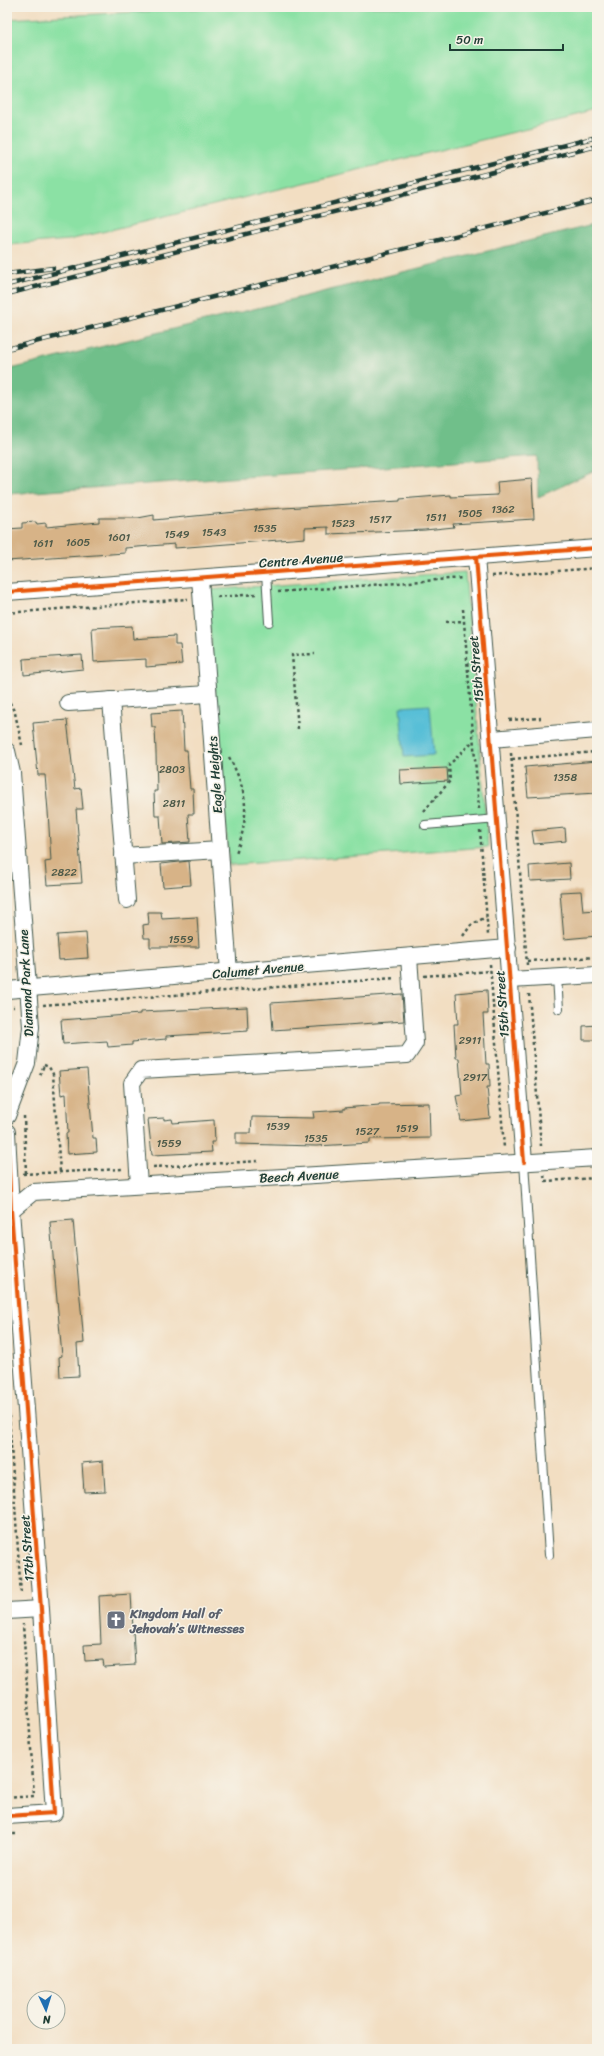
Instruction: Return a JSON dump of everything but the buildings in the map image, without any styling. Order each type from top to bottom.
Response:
[{"type":"street","name":"Centre Avenue","points":[[7,592],[597,548]]},
{"type":"street","name":"15th Street","points":[[476,557],[492,739],[524,1162]]},
{"type":"street","name":"Eagle Heights","points":[[200,578],[229,972]]},
{"type":"street","points":[[68,702],[208,694]]},
{"type":"street","points":[[111,700],[127,900]]},
{"type":"street","points":[[492,739],[597,730]]},
{"type":"street","name":"Diamond Park Lane","points":[[7,751],[12,773],[31,1027],[27,1063],[7,1116]]},
{"type":"street","points":[[123,856],[220,850]]},
{"type":"street","name":"Calumet Avenue","points":[[7,990],[508,948]]},
{"type":"street","points":[[139,1185],[132,1083],[142,1070],[407,1055],[415,1043],[409,957]]},
{"type":"street","points":[[510,980],[597,975]]},
{"type":"street","points":[[7,1132],[9,1210]]},
{"type":"street","name":"Beech Avenue","points":[[9,1210],[33,1192],[597,1158]]},
{"type":"street","name":"17th Street","points":[[7,1816],[54,1813],[41,1609],[9,1210]]},
{"type":"street","points":[[15,1611],[41,1609]]},
{"type":"lane","points":[[266,573],[269,622]]},
{"type":"lane","points":[[425,825],[498,819]]},
{"type":"lane","points":[[557,977],[559,1009]]},
{"type":"lane","points":[[524,1162],[549,1555]]},
{"type":"path","points":[[7,613],[597,568]]},
{"type":"path","points":[[461,578],[461,586]]},
{"type":"path","points":[[463,607],[504,1148],[496,1149]]},
{"type":"path","points":[[446,622],[464,621]]},
{"type":"path","points":[[298,729],[292,655],[315,654]]},
{"type":"path","points":[[424,811],[450,781],[449,766],[473,741],[492,739]]},
{"type":"path","points":[[512,759],[597,752]]},
{"type":"path","points":[[527,961],[597,958]]},
{"type":"path","points":[[7,1007],[491,971]]},
{"type":"path","points":[[44,1065],[49,1067],[53,1074],[60,1172]]},
{"type":"path","points":[[9,1174],[265,1161]]},
{"type":"path","points":[[7,1386],[15,1611],[34,1796],[7,1798]]},
{"type":"path","points":[[7,1834],[18,1834]]},
{"type":"green space","points":[[228,7],[597,7],[597,112],[69,240],[7,245],[7,19]]},
{"type":"green space","points":[[597,224],[597,470],[538,497],[537,456],[7,494],[7,370]]},
{"type":"green space","points":[[465,572],[488,847],[229,865],[207,590]]},
{"type":"water","points":[[430,705],[434,755],[404,757],[400,707]]},
{"type":"railway","points":[[7,285],[597,137]]},
{"type":"railway","points":[[7,294],[597,146]]},
{"type":"railway","points":[[7,349],[597,200]]},
{"type":"railway","points":[[7,274],[53,268]]},
{"type":"cycle path","points":[[7,592],[597,548]]},
{"type":"cycle path","points":[[476,557],[524,1162]]},
{"type":"cycle path","points":[[7,1132],[11,1210],[41,1609],[54,1813],[7,1816]]},
{"type":"place","name":"Kingdom Hall of Jehovah’s Witnesses","points":[[116,1620]]}]
